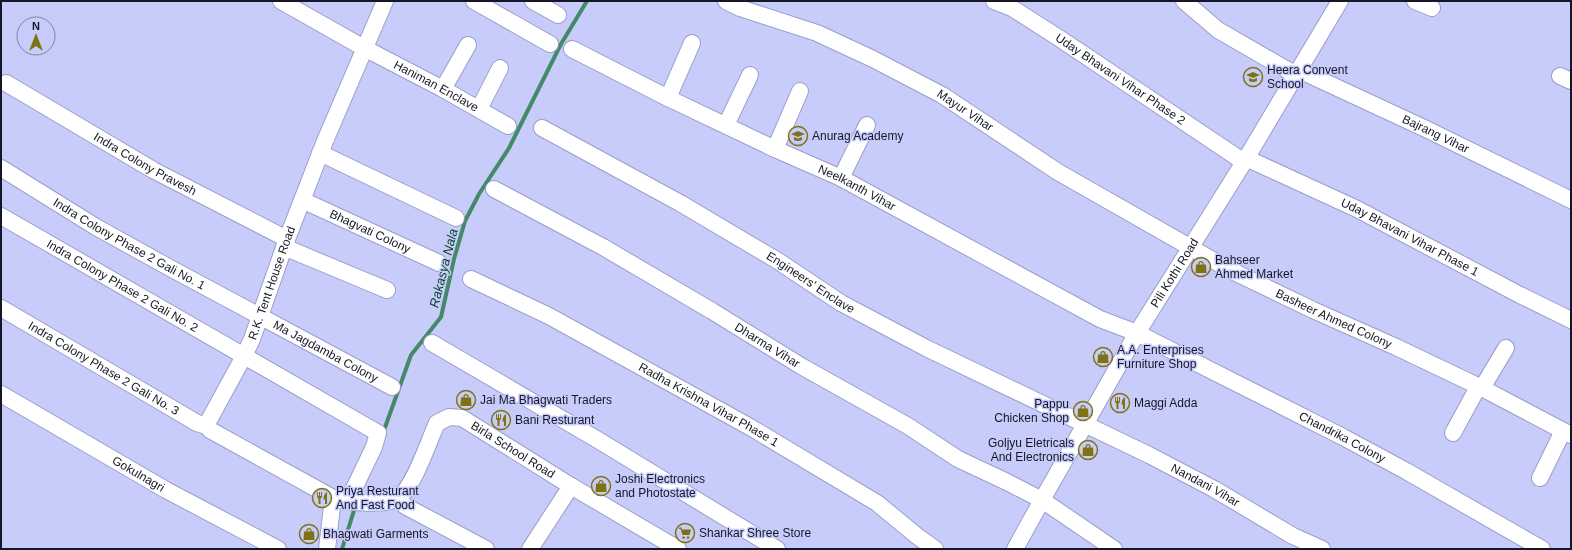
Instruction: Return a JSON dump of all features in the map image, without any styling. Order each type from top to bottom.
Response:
[{"type":"street","name":"Haniman Enclave","points":[[281,1],[364,48],[479,108],[508,126]]},
{"type":"street","name":"R.K. Tent House Road","points":[[207,426],[244,356],[260,317],[320,153],[385,1]]},
{"type":"street","points":[[474,1],[550,44]]},
{"type":"street","points":[[533,1],[558,15]]},
{"type":"street","name":"Mayur Vihar","points":[[726,1],[740,8],[817,33],[873,59],[942,95],[1058,172],[1191,247]]},
{"type":"street","name":"Uday Bhavani Vihar Phase 2","points":[[994,1],[1012,8],[1245,160]]},
{"type":"street","name":"Bajrang Vihar","points":[[1184,1],[1218,30],[1297,73],[1426,129],[1571,200]]},
{"type":"street","name":"Pili Kothi Road","points":[[1015,549],[1138,333],[1245,160],[1340,1]]},
{"type":"street","points":[[1415,1],[1432,8]]},
{"type":"street","points":[[668,98],[692,43]]},
{"type":"street","points":[[443,89],[468,45]]},
{"type":"street","name":"Neelkanth Vihar","points":[[572,49],[668,98],[775,149],[841,178],[1100,319],[1138,333]]},
{"type":"street","points":[[479,108],[500,68]]},
{"type":"street","points":[[726,125],[750,75]]},
{"type":"street","name":"Indra Colony Pravesh","points":[[6,83],[153,170],[286,243],[387,290]]},
{"type":"street","points":[[775,149],[800,91]]},
{"type":"street","points":[[841,178],[867,125]]},
{"type":"street","name":"Engineers' Enclave","points":[[542,128],[680,203],[778,261],[842,303],[926,348],[1042,404],[1075,418],[1086,425]]},
{"type":"street","points":[[320,153],[456,218]]},
{"type":"street","name":"Uday Bhavani Vihar Phase 1","points":[[1245,160],[1357,209],[1520,295],[1571,320]]},
{"type":"street","name":"Indra Colony Phase 2 Gali No. 1","points":[[1,168],[96,227],[260,317]]},
{"type":"street","name":"Dharma Vihar","points":[[494,189],[603,247],[712,311],[801,366],[908,426],[958,459],[1042,500],[1114,549]]},
{"type":"street","name":"Bhagvati Colony","points":[[302,200],[439,263]]},
{"type":"street","name":"Indra Colony Phase 2 Gali No. 2","points":[[1,216],[378,433],[374,447],[350,501]]},
{"type":"street","name":"Basheer Ahmed Colony","points":[[1191,247],[1230,270],[1278,294],[1480,387],[1568,433]]},
{"type":"street","name":"Radha Krishna Vihar Phase 1","points":[[471,279],[548,316],[756,430],[877,503],[935,549]]},
{"type":"street","name":"Indra Colony Phase 2 Gali No. 3","points":[[1,308],[197,423],[207,426]]},
{"type":"street","name":"Ma Jagdamba Colony","points":[[260,317],[392,386]]},
{"type":"street","name":"Chandrika Colony","points":[[1138,333],[1343,436],[1406,470],[1542,549]]},
{"type":"street","points":[[432,343],[598,440],[777,549]]},
{"type":"street","points":[[1453,433],[1480,387],[1506,348]]},
{"type":"street","name":"Gokulnagri","points":[[1,394],[166,490],[278,549]]},
{"type":"street","name":"Birla School Road","points":[[350,501],[380,503],[399,497],[411,484],[437,423],[448,417],[462,418],[571,486],[678,549]]},
{"type":"street","name":"Nandani Vihar","points":[[1086,425],[1149,454],[1214,489],[1294,536],[1322,549]]},
{"type":"street","points":[[207,426],[210,430],[350,501],[327,549]]},
{"type":"street","points":[[1540,478],[1568,433]]},
{"type":"street","points":[[530,549],[571,486]]},
{"type":"street","points":[[405,506],[484,549]]},
{"type":"waterway","name":"Rakasya Nala","points":[[383,433],[411,355],[441,317],[454,259],[465,221],[479,194],[509,148],[561,44],[587,1]]},
{"type":"waterway","name":"Rakasya Nala","points":[[342,549],[356,504]]},
{"type":"place","name":"Heera Convent School","points":[[1253,77]]},
{"type":"place","name":"Anurag Academy","points":[[798,136]]},
{"type":"place","name":"Bahseer Ahmed Market","points":[[1201,267]]},
{"type":"place","name":"A.A. Enterprises Furniture Shop","points":[[1103,357]]},
{"type":"place","name":"Jai Ma Bhagwati Traders","points":[[466,400]]},
{"type":"place","name":"Maggi Adda","points":[[1120,403]]},
{"type":"place","name":"Pappu Chicken Shop","points":[[1083,411]]},
{"type":"place","name":"Bani Resturant","points":[[501,420]]},
{"type":"place","name":"Goljyu Eletricals And Electronics","points":[[1088,450]]},
{"type":"place","name":"Joshi Electronics and Photostate","points":[[601,486]]},
{"type":"place","name":"Priya Resturant And Fast Food","points":[[322,498]]},
{"type":"place","name":"Shankar Shree Store","points":[[685,533]]},
{"type":"place","name":"Bhagwati Garments","points":[[309,534]]}]
